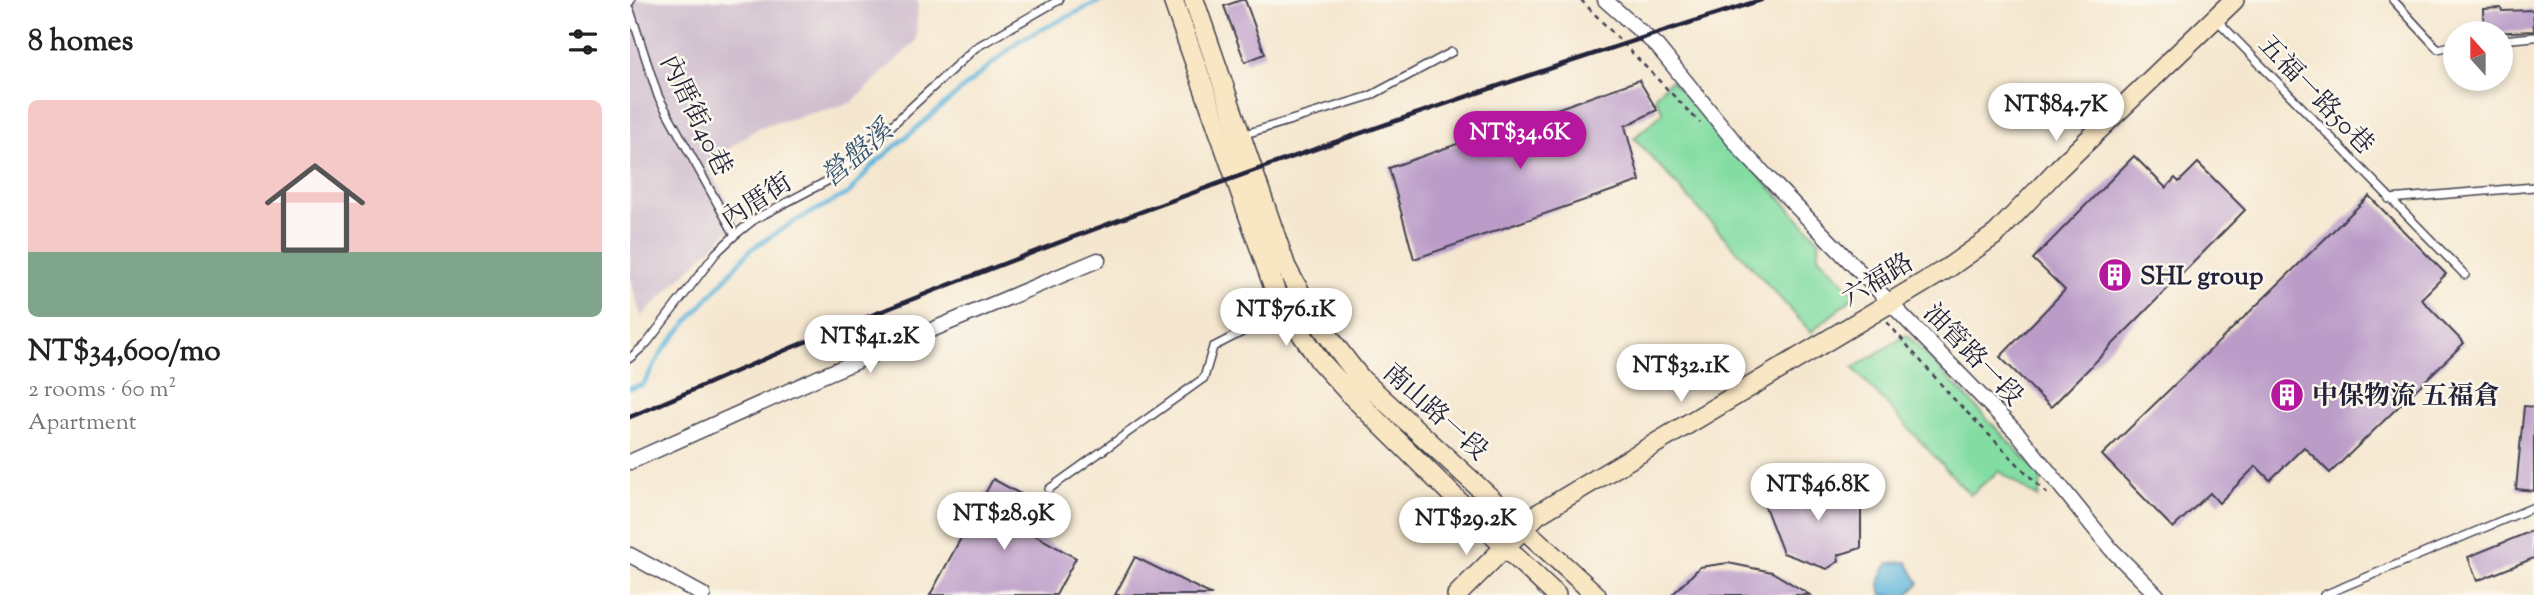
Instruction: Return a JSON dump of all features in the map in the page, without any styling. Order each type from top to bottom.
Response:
[{"type":"street","name":"南山路一段","points":[[1173,0],[1278,299],[1285,310],[1320,361],[1504,547],[1556,595]]},
{"type":"street","name":"南山路一段","points":[[1194,0],[1286,267],[1301,296],[1331,341],[1362,379],[1596,595]]},
{"type":"street","name":"油管路一段","points":[[1605,0],[1657,46],[1743,152],[1883,306],[2020,436],[2110,549],[2157,595]]},
{"type":"street","name":"六福路","points":[[1457,595],[1538,514],[1948,268],[1996,234],[2059,169],[2234,0]]},
{"type":"street","points":[[630,462],[822,376],[1098,260]]},
{"type":"street","points":[[630,555],[703,595]]},
{"type":"lane","name":"內厝街","points":[[630,358],[647,342],[716,253],[734,235],[755,219],[831,179],[975,48],[1059,0]]},
{"type":"lane","points":[[2393,0],[2438,49],[2443,48]]},
{"type":"lane","name":"內厝街40巷","points":[[630,10],[658,96],[734,235]]},
{"type":"lane","name":"五福一路50巷","points":[[2215,18],[2465,275]]},
{"type":"lane","points":[[2513,39],[2534,37]]},
{"type":"lane","points":[[1240,136],[1370,96],[1452,52]]},
{"type":"lane","points":[[2389,199],[2534,187]]},
{"type":"lane","points":[[1049,489],[1204,379],[1213,347],[1285,310]]},
{"type":"lane","points":[[2324,595],[2534,508]]},
{"type":"path","points":[[1883,306],[1952,397],[2049,496]]},
{"type":"shaded area","points":[[630,0],[918,0],[916,41],[851,103],[760,127],[705,165],[740,219],[641,317],[630,278]]},
{"type":"green space","points":[[1671,80],[1820,241],[1818,256],[1856,295],[1811,332],[1634,138],[1663,113],[1655,96]]},
{"type":"green space","points":[[1907,335],[2042,476],[2038,498],[1999,471],[1970,495],[1853,368]]},
{"type":"water","points":[[1907,562],[1919,583],[1908,595],[1882,595],[1881,578],[1889,563]]},
{"type":"building","points":[[1245,0],[1265,54],[1245,62],[1224,6]]},
{"type":"building","points":[[2483,9],[2533,10],[2534,31],[2513,32],[2513,21],[2484,21]]},
{"type":"building","points":[[1639,80],[1657,110],[1625,126],[1640,181],[1414,259],[1389,168]]},
{"type":"building","name":"SHL group","points":[[2134,156],[2166,188],[2175,178],[2179,182],[2198,163],[2245,210],[2051,407],[2000,357],[2065,290],[2033,259]]},
{"type":"building","name":"中保物流 五福倉","points":[[2369,196],[2446,274],[2421,299],[2464,343],[2330,473],[2304,447],[2270,480],[2256,466],[2219,503],[2210,493],[2173,528],[2102,455]]},
{"type":"building","points":[[2524,406],[2534,407],[2534,491],[2516,489]]},
{"type":"building","points":[[1847,478],[1861,507],[1861,548],[1838,555],[1839,561],[1827,569],[1783,553],[1764,504]]},
{"type":"building","points":[[993,479],[1044,507],[1029,532],[1076,558],[1056,595],[930,595]]},
{"type":"building","points":[[2534,530],[2534,558],[2477,581],[2468,557]]},
{"type":"building","points":[[1135,557],[1212,595],[1115,595]]},
{"type":"building","points":[[1728,563],[1772,572],[1810,595],[1672,595],[1700,567]]},
{"type":"waterway","name":"營盤溪","points":[[630,388],[643,385],[663,350],[751,249],[797,220],[849,193],[872,166],[1020,40],[1102,0]]},
{"type":"railway","points":[[630,417],[842,327],[1184,196],[1529,75],[1761,0]]},
{"type":"place","name":"SHL group","points":[[2115,275]]},
{"type":"place","name":"中保物流 五福倉","points":[[2287,395]]}]
